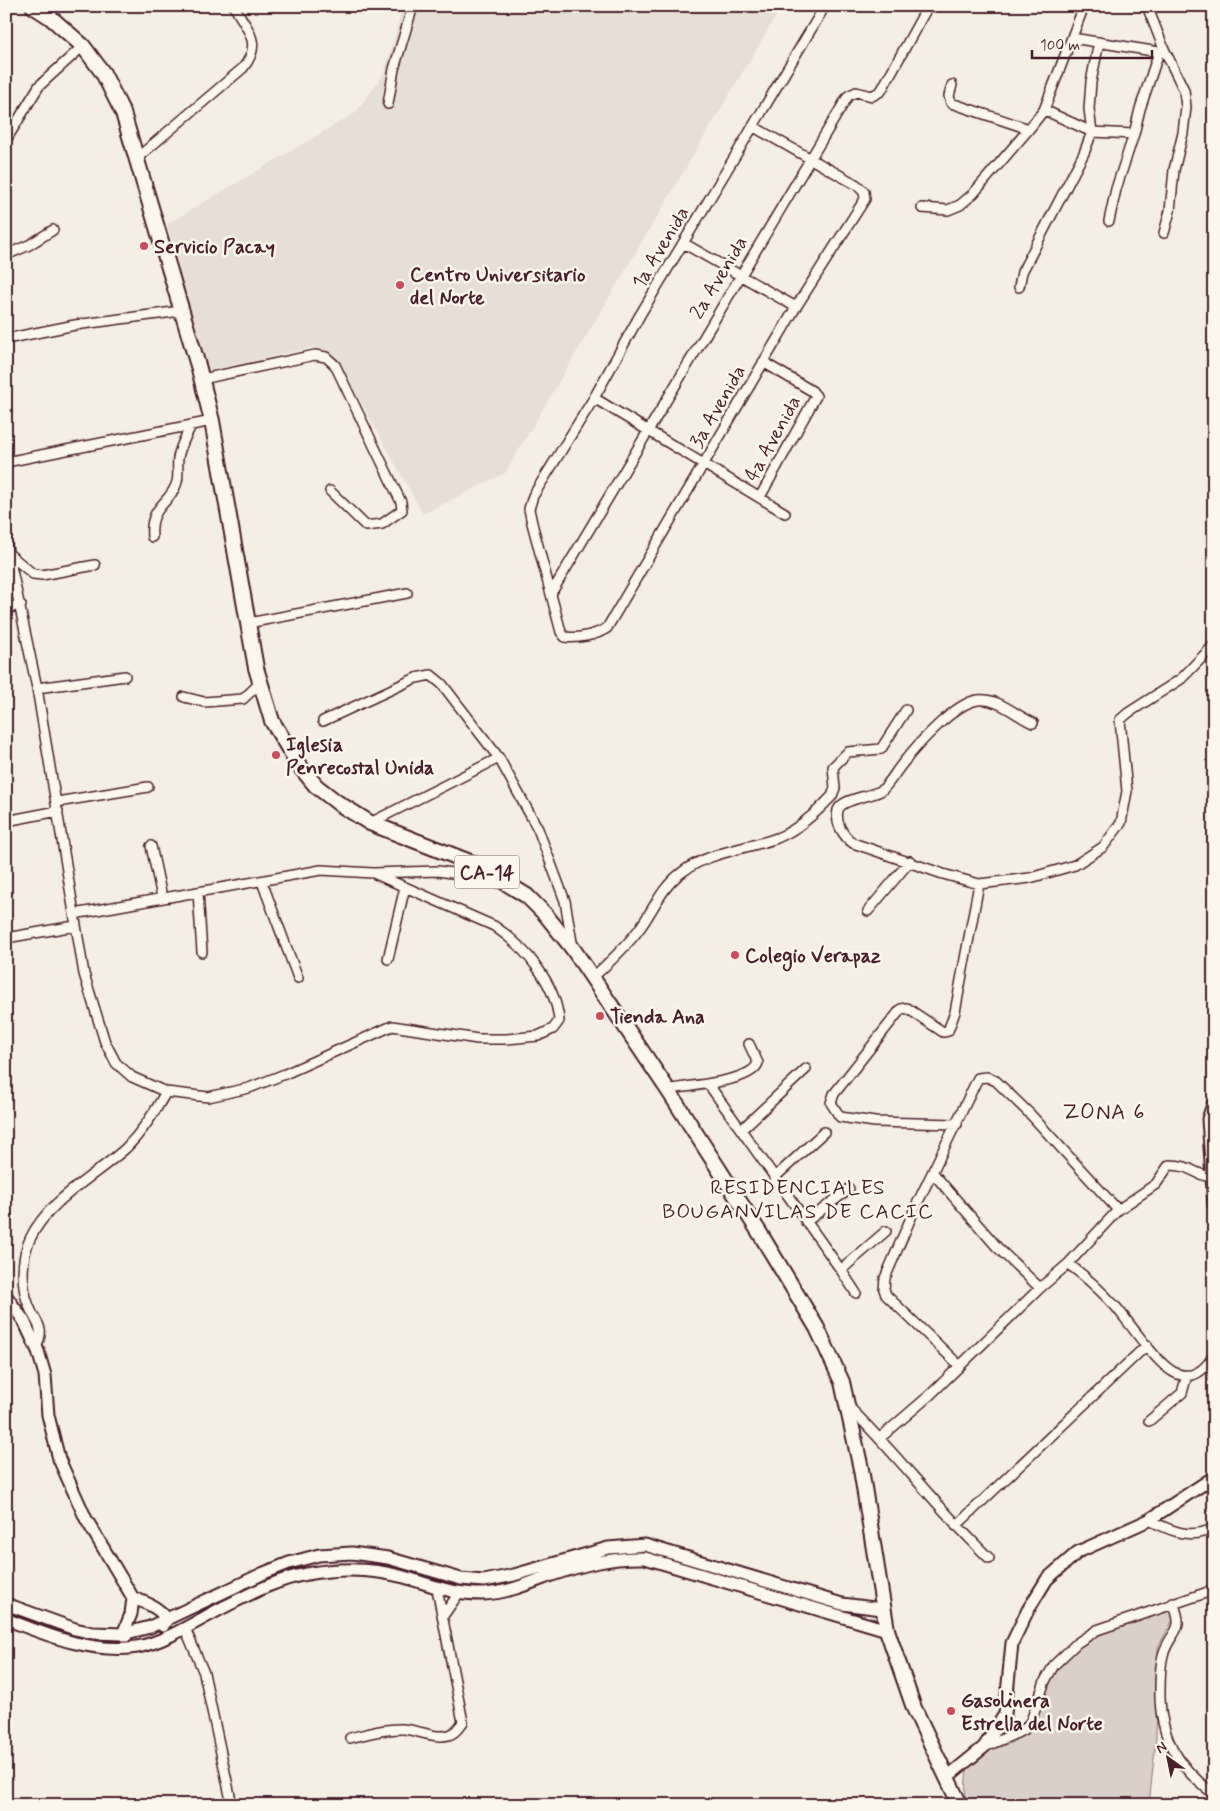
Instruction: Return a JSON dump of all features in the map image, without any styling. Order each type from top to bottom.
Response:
[{"type":"highway","name":"CA-14","points":[[33,6],[50,17],[83,46],[112,90],[123,114],[202,379],[212,421],[260,683],[272,721],[298,764],[316,786],[338,803],[370,822],[475,864],[527,896],[573,948],[668,1090],[817,1328],[842,1382],[861,1469],[882,1609],[887,1630],[911,1700],[960,1805]]},
{"type":"street","points":[[137,158],[243,68],[252,57],[254,44],[234,6]]},
{"type":"street","points":[[388,104],[392,77],[414,6]]},
{"type":"street","name":"1a Avenida","points":[[552,592],[529,509],[533,496],[594,398],[683,243],[825,6]]},
{"type":"street","name":"2a Avenida","points":[[552,592],[848,96],[856,92],[872,96],[881,91],[928,6]]},
{"type":"street","points":[[922,208],[948,210],[960,205],[973,194],[1029,129],[1044,110],[1084,6]]},
{"type":"street","points":[[1148,6],[1162,50],[1184,90],[1186,107],[1183,133],[1174,170],[1170,211],[1164,233]]},
{"type":"street","points":[[1072,38],[1162,50]]},
{"type":"street","points":[[1020,287],[1022,272],[1084,153],[1092,132],[1089,109],[1091,82],[1098,42]]},
{"type":"street","points":[[6,140],[39,86],[83,46]]},
{"type":"street","points":[[1109,221],[1140,108],[1162,50]]},
{"type":"street","points":[[952,85],[949,96],[952,103],[1029,129]]},
{"type":"street","points":[[1044,110],[1092,132],[1134,134]]},
{"type":"street","points":[[754,127],[810,157]]},
{"type":"street","name":"3a Avenida","points":[[552,592],[561,632],[565,637],[572,638],[602,631],[614,616],[796,307],[865,199],[864,192],[857,185],[810,157]]},
{"type":"street","points":[[6,255],[29,245],[53,230]]},
{"type":"street","points":[[683,243],[796,307]]},
{"type":"street","points":[[6,339],[76,325],[181,311]]},
{"type":"street","points":[[202,379],[315,355],[330,359],[344,382],[401,502],[402,510],[396,517],[382,524],[366,526],[330,491]]},
{"type":"street","name":"4a Avenida","points":[[760,497],[816,396],[812,391],[763,362]]},
{"type":"street","points":[[594,398],[784,513]]},
{"type":"street","points":[[6,462],[212,421]]},
{"type":"street","points":[[152,537],[153,518],[177,482],[178,458],[182,443],[191,426]]},
{"type":"street","points":[[6,542],[21,605],[37,688],[84,974],[105,1042],[116,1063],[132,1077],[166,1092],[208,1097],[248,1088],[320,1060],[392,1026],[478,1039],[538,1036],[553,1029],[559,1021],[554,997],[537,968],[510,936],[494,926],[373,873]]},
{"type":"street","points":[[9,554],[33,574],[42,575],[95,565]]},
{"type":"street","points":[[248,622],[407,594]]},
{"type":"street","points":[[6,608],[21,605]]},
{"type":"street","points":[[1033,723],[991,700],[976,700],[941,722],[915,748],[883,789],[843,803],[838,808],[839,823],[846,838],[893,858],[910,861],[943,874],[979,884],[1030,878],[1076,865],[1103,847],[1122,823],[1127,792],[1120,720],[1182,679],[1214,645]]},
{"type":"street","points":[[323,721],[416,678],[431,674],[442,684],[499,758],[538,829],[565,902],[573,948]]},
{"type":"street","points":[[37,688],[126,676]]},
{"type":"street","points":[[184,697],[204,702],[243,699],[260,683]]},
{"type":"street","points":[[592,978],[619,954],[640,927],[668,884],[681,872],[706,859],[786,834],[832,796],[835,788],[833,767],[848,752],[882,748],[906,710]]},
{"type":"street","points":[[370,822],[499,758]]},
{"type":"street","points":[[6,821],[57,806],[148,787]]},
{"type":"street","points":[[151,846],[162,897]]},
{"type":"street","points":[[868,911],[910,861]]},
{"type":"street","points":[[74,914],[321,870],[373,873],[438,871],[472,876],[510,887]]},
{"type":"street","points":[[262,882],[298,978]]},
{"type":"street","points":[[957,1124],[875,1122],[840,1117],[831,1103],[834,1094],[901,1009],[906,1008],[936,1029],[943,1032],[948,1031],[954,1012],[979,884]]},
{"type":"street","points":[[388,959],[405,887]]},
{"type":"street","points":[[198,892],[202,952]]},
{"type":"street","points":[[6,938],[75,926]]},
{"type":"street","points":[[668,1090],[683,1085],[709,1085],[752,1071],[757,1067],[758,1063],[749,1044]]},
{"type":"street","points":[[741,1130],[806,1069]]},
{"type":"street","points":[[960,1366],[886,1296],[884,1289],[885,1278],[978,1078],[987,1077],[996,1081],[1038,1121],[1118,1210]]},
{"type":"street","points":[[709,1085],[856,1293]]},
{"type":"street","points":[[36,1348],[41,1328],[29,1308],[24,1279],[25,1256],[29,1241],[48,1214],[82,1182],[126,1148],[156,1110],[166,1092]]},
{"type":"street","points":[[1214,1102],[1208,1119],[1214,1205]]},
{"type":"street","points":[[774,1178],[824,1132]]},
{"type":"street","points":[[880,1438],[1068,1264],[1118,1210],[1156,1184],[1169,1165],[1191,1167],[1199,1175],[1211,1177]]},
{"type":"street","points":[[933,1173],[998,1246],[1040,1288]]},
{"type":"street","points":[[806,1222],[849,1189]]},
{"type":"street","points":[[841,1270],[886,1231]]},
{"type":"street","points":[[1068,1264],[1086,1276],[1117,1308],[1165,1365],[1178,1374],[1187,1374],[1204,1369],[1214,1353]]},
{"type":"street","points":[[6,1296],[24,1321],[45,1375],[48,1415],[59,1459],[86,1519],[133,1598],[131,1614],[123,1634]]},
{"type":"street","points":[[956,1526],[1147,1345]]},
{"type":"street","points":[[1149,1421],[1182,1393],[1187,1374]]},
{"type":"street","points":[[848,1406],[880,1438],[956,1526],[989,1558]]},
{"type":"street","points":[[946,1778],[984,1747],[1005,1714],[1012,1643],[1028,1610],[1048,1578],[1078,1552],[1149,1520],[1214,1477]]},
{"type":"street","points":[[1149,1520],[1175,1532],[1186,1534],[1205,1532],[1214,1528]]},
{"type":"street","points":[[6,1604],[75,1629],[93,1633],[123,1634],[150,1628],[264,1573],[289,1563],[319,1555],[352,1553],[388,1558],[461,1579],[484,1581],[514,1575],[608,1548],[645,1545],[842,1604],[882,1609]]},
{"type":"street","points":[[6,1619],[66,1641],[92,1646],[138,1647],[185,1628],[259,1589],[306,1574],[359,1569],[404,1577],[437,1589],[459,1593],[486,1594],[515,1589],[582,1565],[620,1557],[645,1558],[887,1630]]},
{"type":"street","points":[[350,1738],[404,1729],[450,1735],[457,1731],[463,1722],[437,1589]]},
{"type":"street","points":[[984,1747],[1024,1730],[1031,1720],[1045,1681],[1054,1665],[1077,1643],[1097,1630],[1214,1590]]},
{"type":"street","points":[[443,1616],[459,1593]]},
{"type":"street","points":[[133,1598],[156,1607],[167,1619]]},
{"type":"street","points":[[1173,1603],[1180,1619],[1178,1628],[1163,1656],[1160,1718],[1174,1753],[1186,1769],[1214,1794]]},
{"type":"street","points":[[153,1642],[167,1619]]},
{"type":"street","points":[[185,1628],[204,1672],[232,1805]]},
{"type":"street","points":[[123,1634],[138,1647]]},
{"type":"shaded area","name":"Centro Universitario del Norte","points":[[403,6],[785,6],[779,11],[505,473],[423,514],[341,366],[330,352],[313,347],[206,372],[167,224],[355,113],[384,74]]},
{"type":"shaded area","points":[[1173,1607],[1176,1614],[1158,1647],[1156,1738],[1149,1805],[966,1803],[966,1780],[969,1765],[979,1755],[1011,1743],[1020,1736],[1027,1725],[1043,1687],[1055,1670],[1069,1656],[1084,1644],[1100,1635]]},
{"type":"place","name":"Servicio Pacay","points":[[144,246]]},
{"type":"place","name":"Centro Universitario del Norte","points":[[400,285]]},
{"type":"place","name":"Iglesia Penrecostal Unida","points":[[276,755]]},
{"type":"place","name":"Colegio Verapaz","points":[[735,955]]},
{"type":"place","name":"Tienda Ana","points":[[600,1016]]},
{"type":"place","name":"Gasolinera Estrella del Norte","points":[[951,1711]]},
{"type":"district","name":"ZONA 6","points":[[1104,1111]]},
{"type":"district","name":"RESIDENCIALES BOUGANVILAS DE CACIC","points":[[798,1199]]}]
